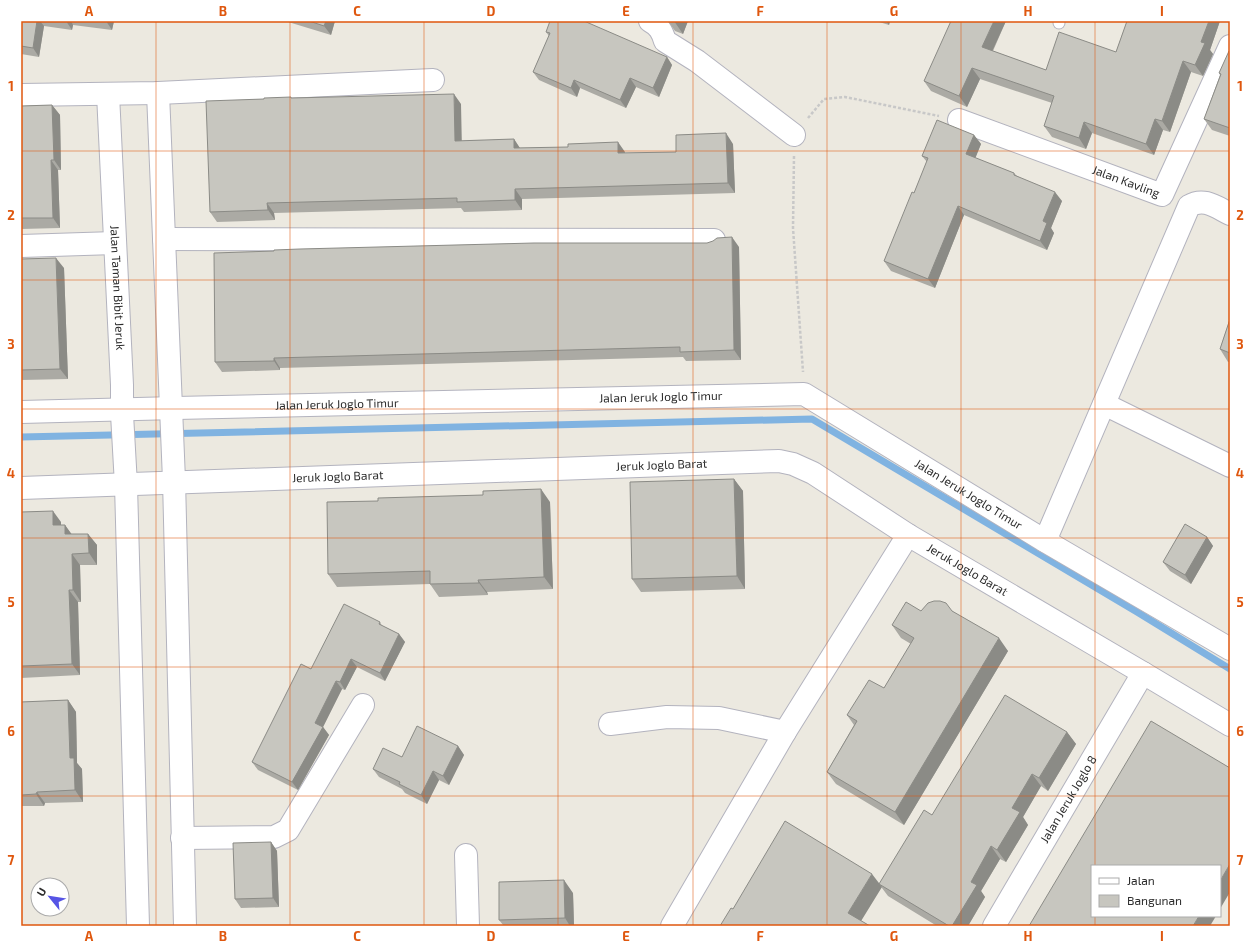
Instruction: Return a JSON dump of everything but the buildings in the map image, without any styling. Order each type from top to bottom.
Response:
[{"type":"street","points":[[650,21],[657,24],[665,41],[697,61],[794,135]]},
{"type":"street","name":"Jalan Kavling","points":[[959,120],[1162,195],[1230,46]]},
{"type":"street","points":[[21,95],[158,93],[433,80]]},
{"type":"street","points":[[158,93],[174,481],[185,926]]},
{"type":"street","name":"Jalan Taman Bibit Jeruk","points":[[108,94],[126,483],[138,926]]},
{"type":"street","points":[[1045,541],[1189,206],[1196,202],[1208,203],[1230,214]]},
{"type":"street","points":[[164,239],[714,240]]},
{"type":"street","points":[[21,246],[115,243]]},
{"type":"street","name":"Jalan Jeruk Joglo Timur","points":[[21,412],[122,411],[171,408],[804,394],[1045,541],[1230,649]]},
{"type":"street","points":[[1104,404],[1230,466]]},
{"type":"street","name":"Jeruk Joglo Barat","points":[[21,488],[174,481],[779,461],[793,464],[813,473],[908,535],[1230,725]]},
{"type":"street","points":[[672,926],[785,732],[908,535]]},
{"type":"street","name":"Jalan Jeruk Joglo 8","points":[[994,926],[1143,673]]},
{"type":"street","points":[[182,838],[274,837],[288,830],[363,706]]},
{"type":"street","points":[[610,724],[667,717],[719,718],[785,732]]},
{"type":"street","points":[[466,855],[468,926]]},
{"type":"path","points":[[804,394],[793,228],[794,135],[824,100],[845,97],[959,120]]},
{"type":"waterway","points":[[21,437],[812,419],[1230,669]]}]
